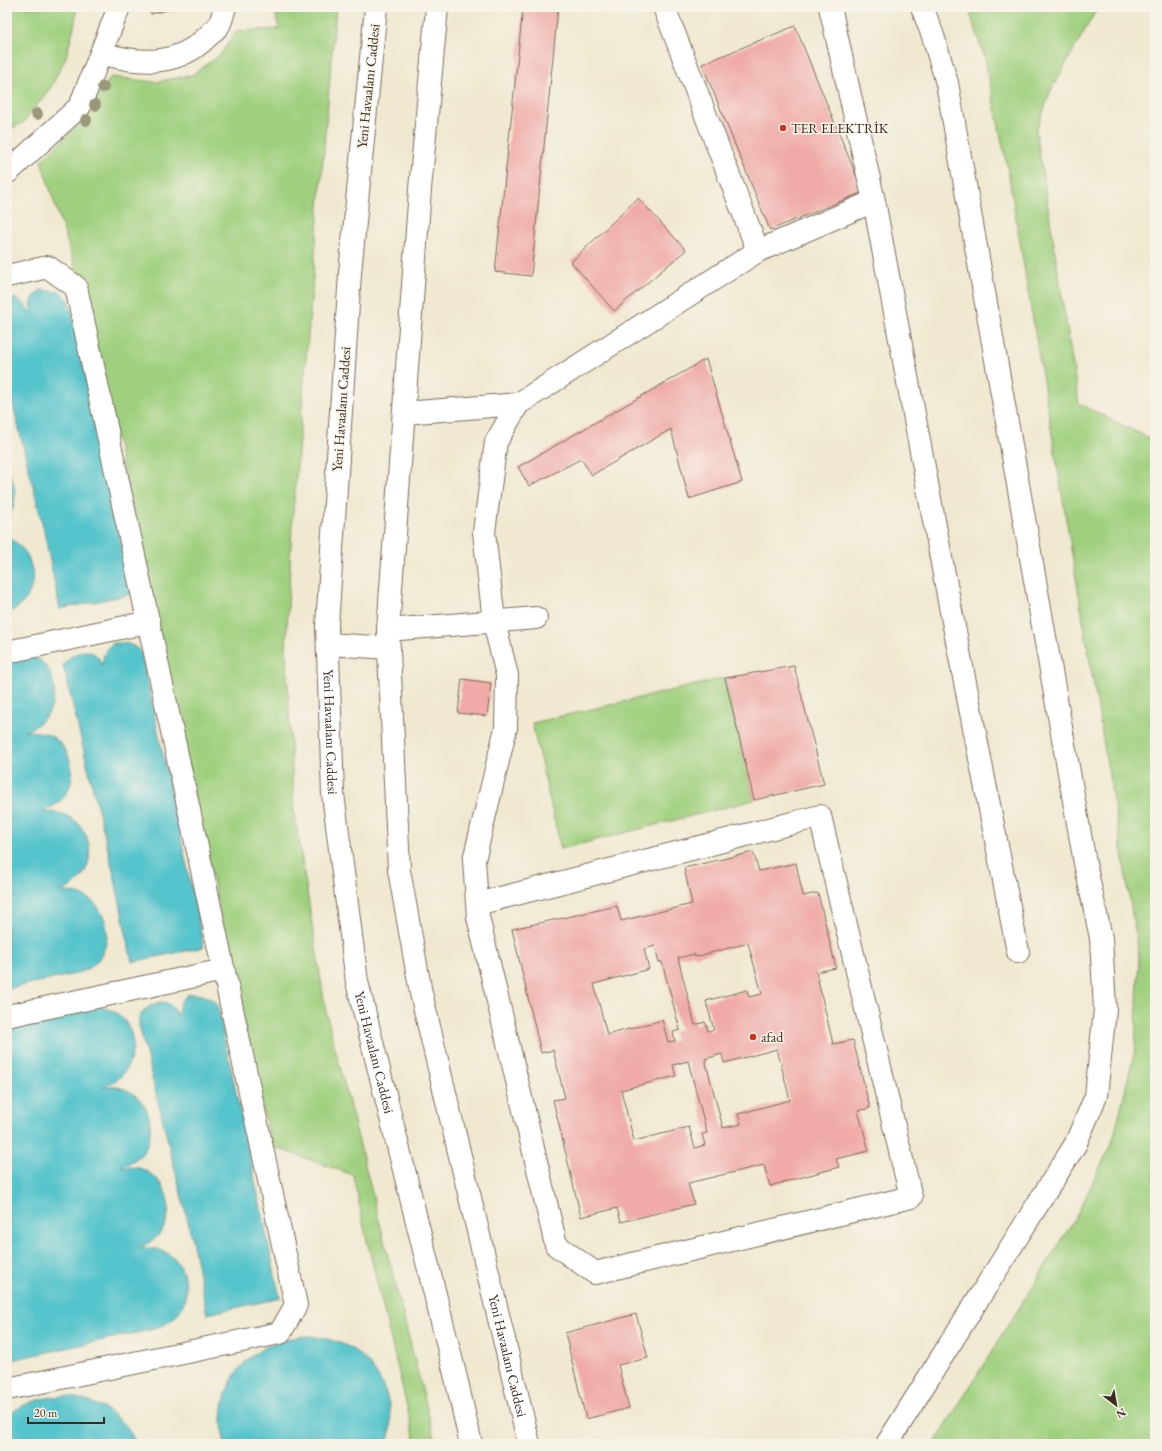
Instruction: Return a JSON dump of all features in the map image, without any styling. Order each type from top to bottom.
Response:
[{"type":"main road","points":[[7,173],[80,106],[119,7]]},
{"type":"main road","points":[[101,53],[121,59],[150,61],[173,58],[190,51],[219,25],[225,7]]},
{"type":"main road","name":"Yeni Havaalanı Caddesi","points":[[376,7],[350,273],[328,611],[333,794],[357,982],[456,1378],[471,1444]]},
{"type":"main road","name":"Yeni Havaalanı Caddesi","points":[[436,7],[420,189],[388,639],[400,878],[421,993],[529,1444]]},
{"type":"main road","points":[[664,7],[758,251]]},
{"type":"main road","points":[[830,7],[874,201],[1018,952]]},
{"type":"main road","points":[[887,1444],[1075,1145],[1096,1096],[1105,1009],[1101,938],[1085,863],[947,83],[933,36],[922,7]]},
{"type":"main road","points":[[477,904],[820,816],[911,1197],[595,1273],[556,1245],[478,917],[477,904],[474,860],[506,728],[507,675],[494,622],[484,532],[496,442],[518,404],[758,251],[874,201]]},
{"type":"main road","points":[[7,276],[48,267],[76,287],[296,1305],[280,1333],[7,1389]]},
{"type":"main road","points":[[404,413],[518,404]]},
{"type":"main road","points":[[328,644],[388,639],[494,622],[536,618]]},
{"type":"main road","points":[[7,652],[148,622]]},
{"type":"main road","points":[[7,1016],[224,970]]},
{"type":"green space","points":[[7,7],[77,7],[75,23],[66,57],[51,87],[24,122],[7,131]]},
{"type":"green space","points":[[274,7],[336,7],[292,524],[286,649],[294,810],[326,1012],[436,1444],[416,1444],[365,1232],[353,1175],[271,1146],[87,303],[41,161],[79,123],[111,77],[155,82],[192,75],[220,55],[236,31],[279,29]]},
{"type":"green space","points":[[968,7],[1098,7],[1051,90],[1036,131],[1079,404],[1155,441],[1155,1444],[934,1444],[1076,1217],[1113,1140],[1135,1050],[1139,955],[1008,171],[985,59]]},
{"type":"green space","points":[[725,678],[754,800],[561,849],[532,723]]},
{"type":"water","points":[[42,290],[61,292],[69,300],[132,594],[60,609],[43,526],[7,381],[7,300],[14,298],[18,299],[24,304],[30,313],[33,300]]},
{"type":"water","points":[[7,470],[13,482],[15,494],[13,507],[7,519]]},
{"type":"water","points":[[7,537],[18,544],[26,553],[31,564],[32,576],[31,587],[27,598],[19,607],[7,613]]},
{"type":"water","points":[[114,643],[129,644],[141,652],[204,947],[132,962],[115,879],[63,665],[66,661],[79,652],[88,651],[98,657],[102,665],[105,652],[108,647]]},
{"type":"water","points":[[7,651],[34,656],[44,664],[50,672],[54,690],[54,699],[51,707],[47,715],[38,724],[24,731],[47,734],[61,744],[70,761],[72,779],[65,796],[52,807],[41,812],[57,813],[68,816],[79,824],[84,832],[88,840],[90,850],[86,868],[82,877],[75,884],[59,892],[71,892],[78,894],[88,898],[96,905],[106,924],[107,935],[101,955],[88,969],[75,974],[7,989]]},
{"type":"water","points":[[189,994],[204,996],[217,1004],[280,1298],[207,1314],[190,1230],[139,1025],[139,1017],[142,1013],[150,1006],[159,1002],[169,1004],[178,1016],[180,1004]]},
{"type":"water","points":[[94,1006],[102,1007],[115,1012],[122,1018],[128,1025],[133,1042],[127,1068],[119,1078],[103,1087],[119,1087],[138,1097],[148,1112],[150,1121],[149,1140],[145,1149],[138,1158],[121,1167],[139,1168],[148,1172],[156,1178],[161,1185],[166,1193],[168,1202],[167,1220],[163,1229],[152,1241],[138,1248],[157,1249],[167,1253],[175,1260],[185,1279],[186,1290],[184,1300],[180,1310],[173,1319],[154,1329],[7,1361],[7,1023]]},
{"type":"water","points":[[310,1336],[330,1340],[349,1347],[370,1365],[378,1377],[389,1403],[391,1417],[387,1444],[225,1444],[222,1422],[224,1402],[230,1384],[240,1368],[253,1355],[269,1345],[289,1339]]},
{"type":"water","points":[[65,1396],[88,1401],[98,1405],[116,1417],[131,1434],[137,1444],[7,1444],[7,1416],[34,1401]]},
{"type":"building","points":[[150,7],[176,7],[176,8],[151,14]]},
{"type":"building","points":[[523,7],[558,7],[531,276],[495,272]]},
{"type":"building","name":"TER ELEKTRİK","points":[[795,26],[863,192],[770,230],[702,64]]},
{"type":"building","points":[[638,198],[686,250],[614,311],[571,262]]},
{"type":"building","points":[[706,359],[742,482],[689,499],[671,429],[592,475],[581,459],[529,486],[518,467]]},
{"type":"building","points":[[794,666],[824,784],[754,800],[725,678]]},
{"type":"building","points":[[462,679],[491,683],[487,716],[458,713]]},
{"type":"building","name":"afad","points":[[753,852],[759,871],[796,863],[803,896],[818,893],[836,968],[816,972],[833,1044],[853,1040],[870,1108],[858,1111],[869,1151],[836,1159],[839,1167],[770,1186],[764,1165],[688,1183],[694,1204],[621,1222],[617,1208],[581,1217],[553,1100],[565,1098],[553,1050],[541,1053],[512,929],[617,906],[621,921],[692,904],[684,868]],"holes":[[[748,943],[762,994],[749,997],[747,990],[706,1001],[714,1030],[708,1031],[705,1022],[695,1025],[678,958],[694,954],[695,957]],[[655,946],[659,962],[662,962],[680,1030],[673,1032],[675,1041],[668,1042],[662,1020],[607,1035],[594,984],[649,969],[644,949]],[[777,1049],[790,1100],[738,1114],[741,1124],[723,1128],[705,1059],[722,1054],[724,1063]],[[688,1061],[707,1133],[702,1134],[705,1145],[695,1148],[689,1127],[634,1141],[621,1090],[676,1076],[673,1065]]]},
{"type":"building","points":[[636,1314],[648,1358],[618,1365],[629,1408],[586,1419],[565,1333]]},
{"type":"place","name":"TER ELEKTRİK","points":[[783,128]]},
{"type":"place","name":"afad","points":[[753,1037]]}]
